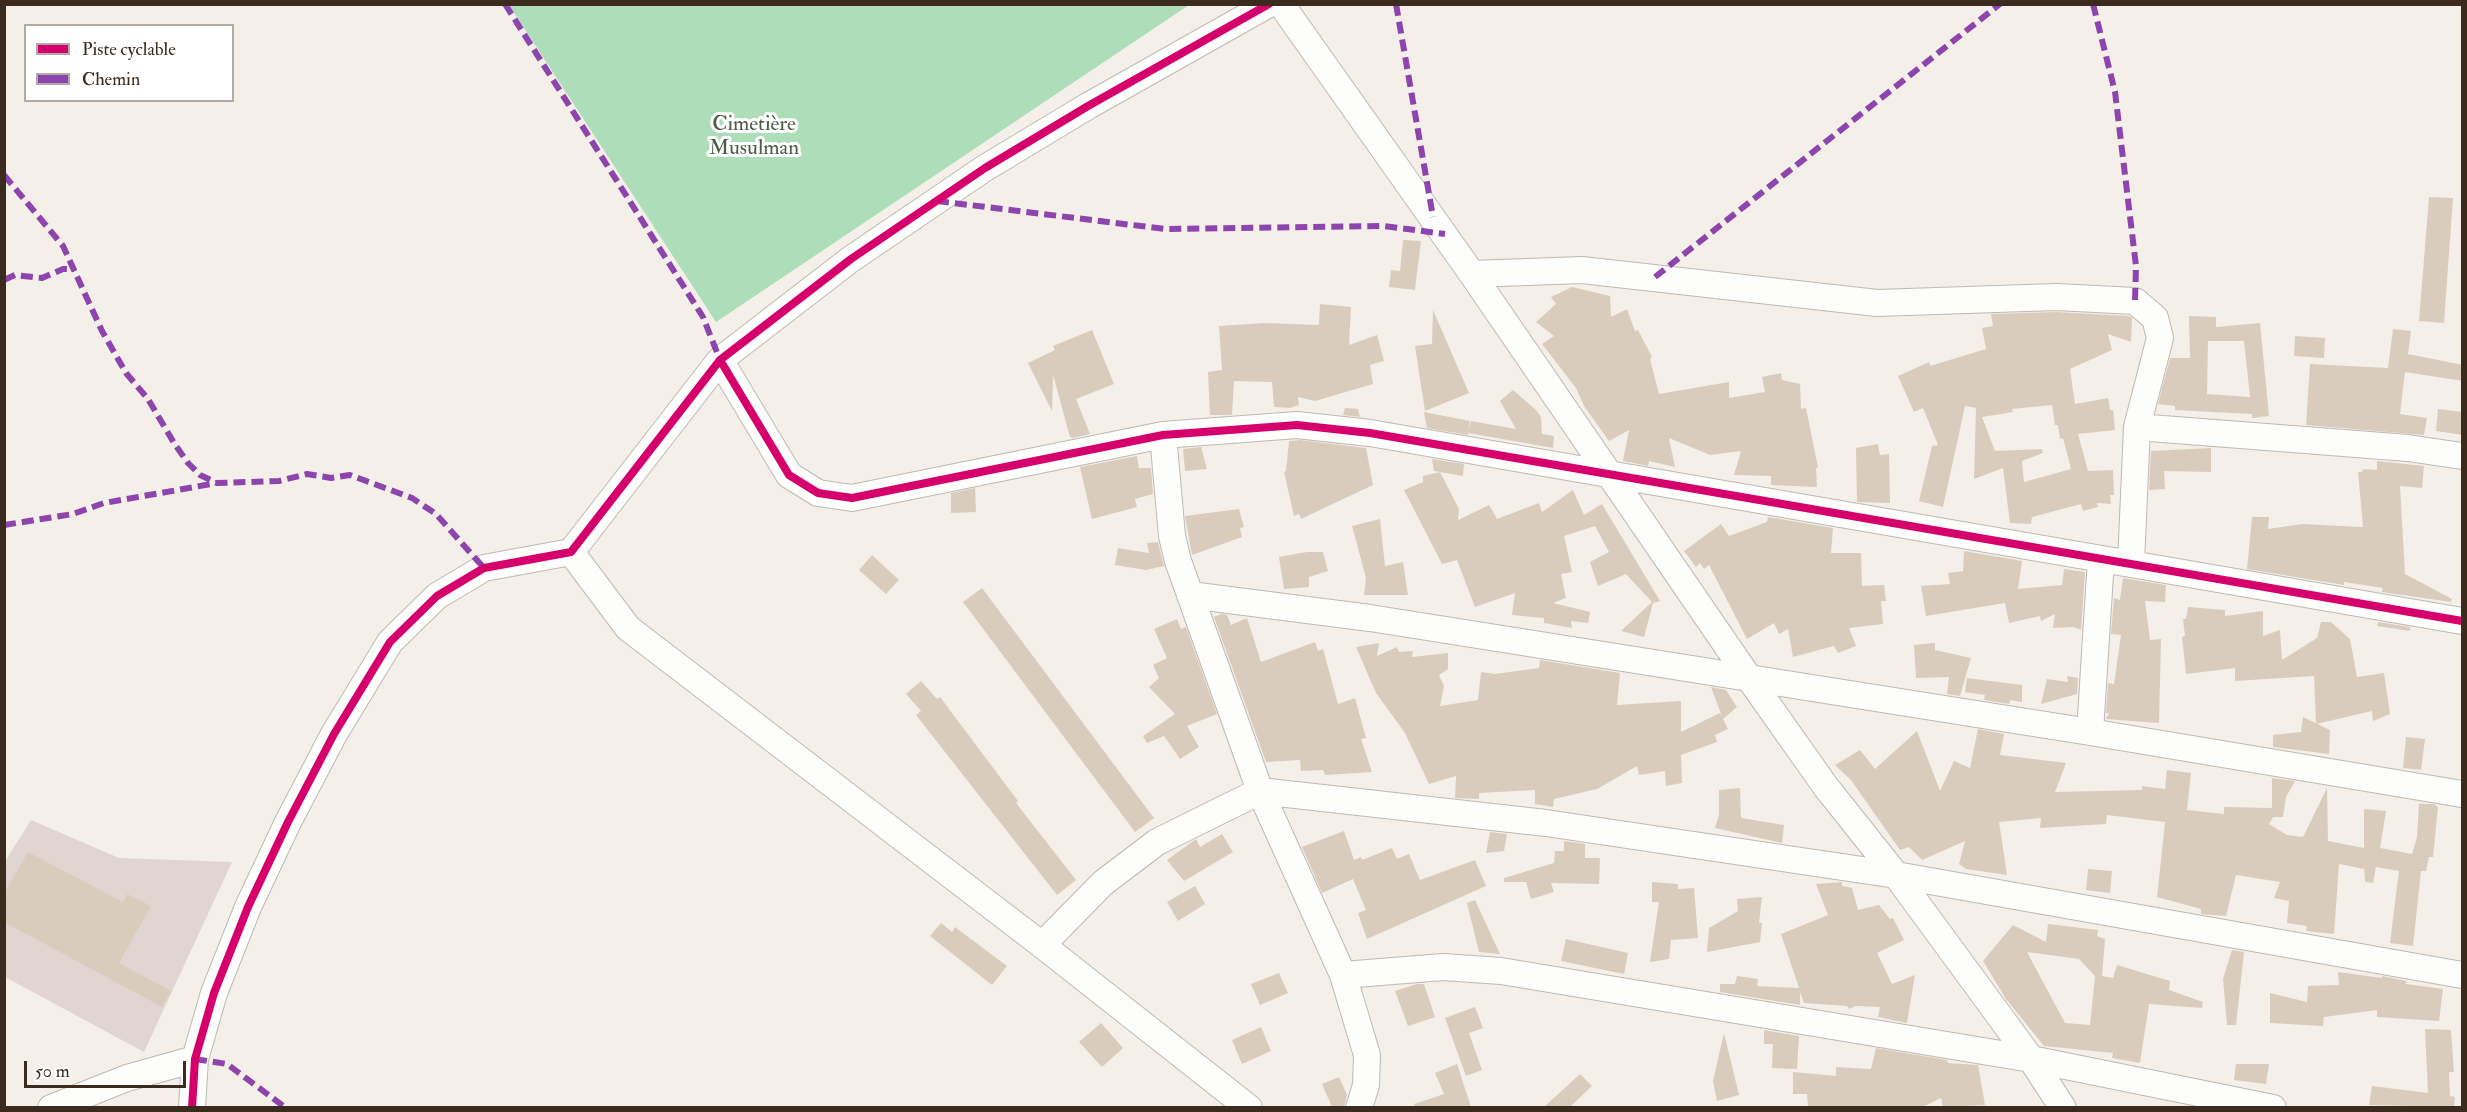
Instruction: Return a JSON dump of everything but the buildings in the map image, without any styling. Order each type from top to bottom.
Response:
[{"type":"street","points":[[192,1107],[195,1059],[214,993],[248,907],[334,734],[390,642],[438,596],[484,568],[571,552],[720,360],[851,260],[975,174],[1088,105],[1269,4]]},
{"type":"street","points":[[1281,4],[1473,274],[1826,787],[1896,875],[2064,1107]]},
{"type":"street","points":[[1473,274],[1582,270],[1877,303],[2056,297],[2135,302],[2155,318],[2160,339],[2137,427],[2130,563]]},
{"type":"street","points":[[720,360],[789,475],[818,493],[852,498],[1163,435],[1297,425],[1370,433],[2463,621]]},
{"type":"street","points":[[2137,427],[2408,448],[2463,456]]},
{"type":"street","points":[[1163,435],[1172,536],[1190,595],[1260,791],[1343,975],[1367,1055],[1366,1085],[1359,1107]]},
{"type":"street","points":[[571,552],[628,628],[1042,945],[1249,1107]]},
{"type":"street","points":[[2090,732],[2101,559]]},
{"type":"street","points":[[1190,595],[1370,618],[2090,732],[2463,794]]},
{"type":"street","points":[[1042,945],[1103,883],[1157,842],[1260,791],[1546,823],[1896,875],[2463,975]]},
{"type":"street","points":[[1343,975],[1443,967],[1501,971],[2031,1059],[2273,1107]]},
{"type":"street","points":[[51,1107],[127,1078],[195,1059]]},
{"type":"shaded area","points":[[31,820],[119,858],[232,862],[144,1052],[5,977],[4,863]]},
{"type":"green space","name":"Cimetière Musulman","points":[[509,5],[1189,5],[716,322]]},
{"type":"marked path","points":[[505,4],[703,317],[720,360]]},
{"type":"marked path","points":[[1396,4],[1433,217]]},
{"type":"marked path","points":[[1655,277],[2000,4]]},
{"type":"marked path","points":[[2093,4],[2115,92],[2136,266],[2135,301]]},
{"type":"marked path","points":[[4,175],[63,246],[102,331],[126,373],[148,399],[174,443],[200,475],[217,483]]},
{"type":"marked path","points":[[937,201],[1165,229],[1384,226],[1445,234]]},
{"type":"marked path","points":[[4,280],[15,275],[42,278],[63,269],[74,269]]},
{"type":"marked path","points":[[4,525],[73,514],[104,503],[217,483],[279,481],[307,474],[331,478],[350,475],[412,498],[436,514],[484,568]]},
{"type":"marked path","points":[[195,1059],[227,1064],[286,1108]]},
{"type":"cycle path","points":[[192,1108],[195,1059],[214,993],[248,907],[288,822],[334,734],[390,642],[437,596],[484,568],[571,552],[720,360],[851,259],[985,168],[1088,106],[1269,4]]},
{"type":"cycle path","points":[[720,360],[789,475],[818,493],[852,498],[1163,435],[1297,425],[1370,433],[2462,621]]}]
